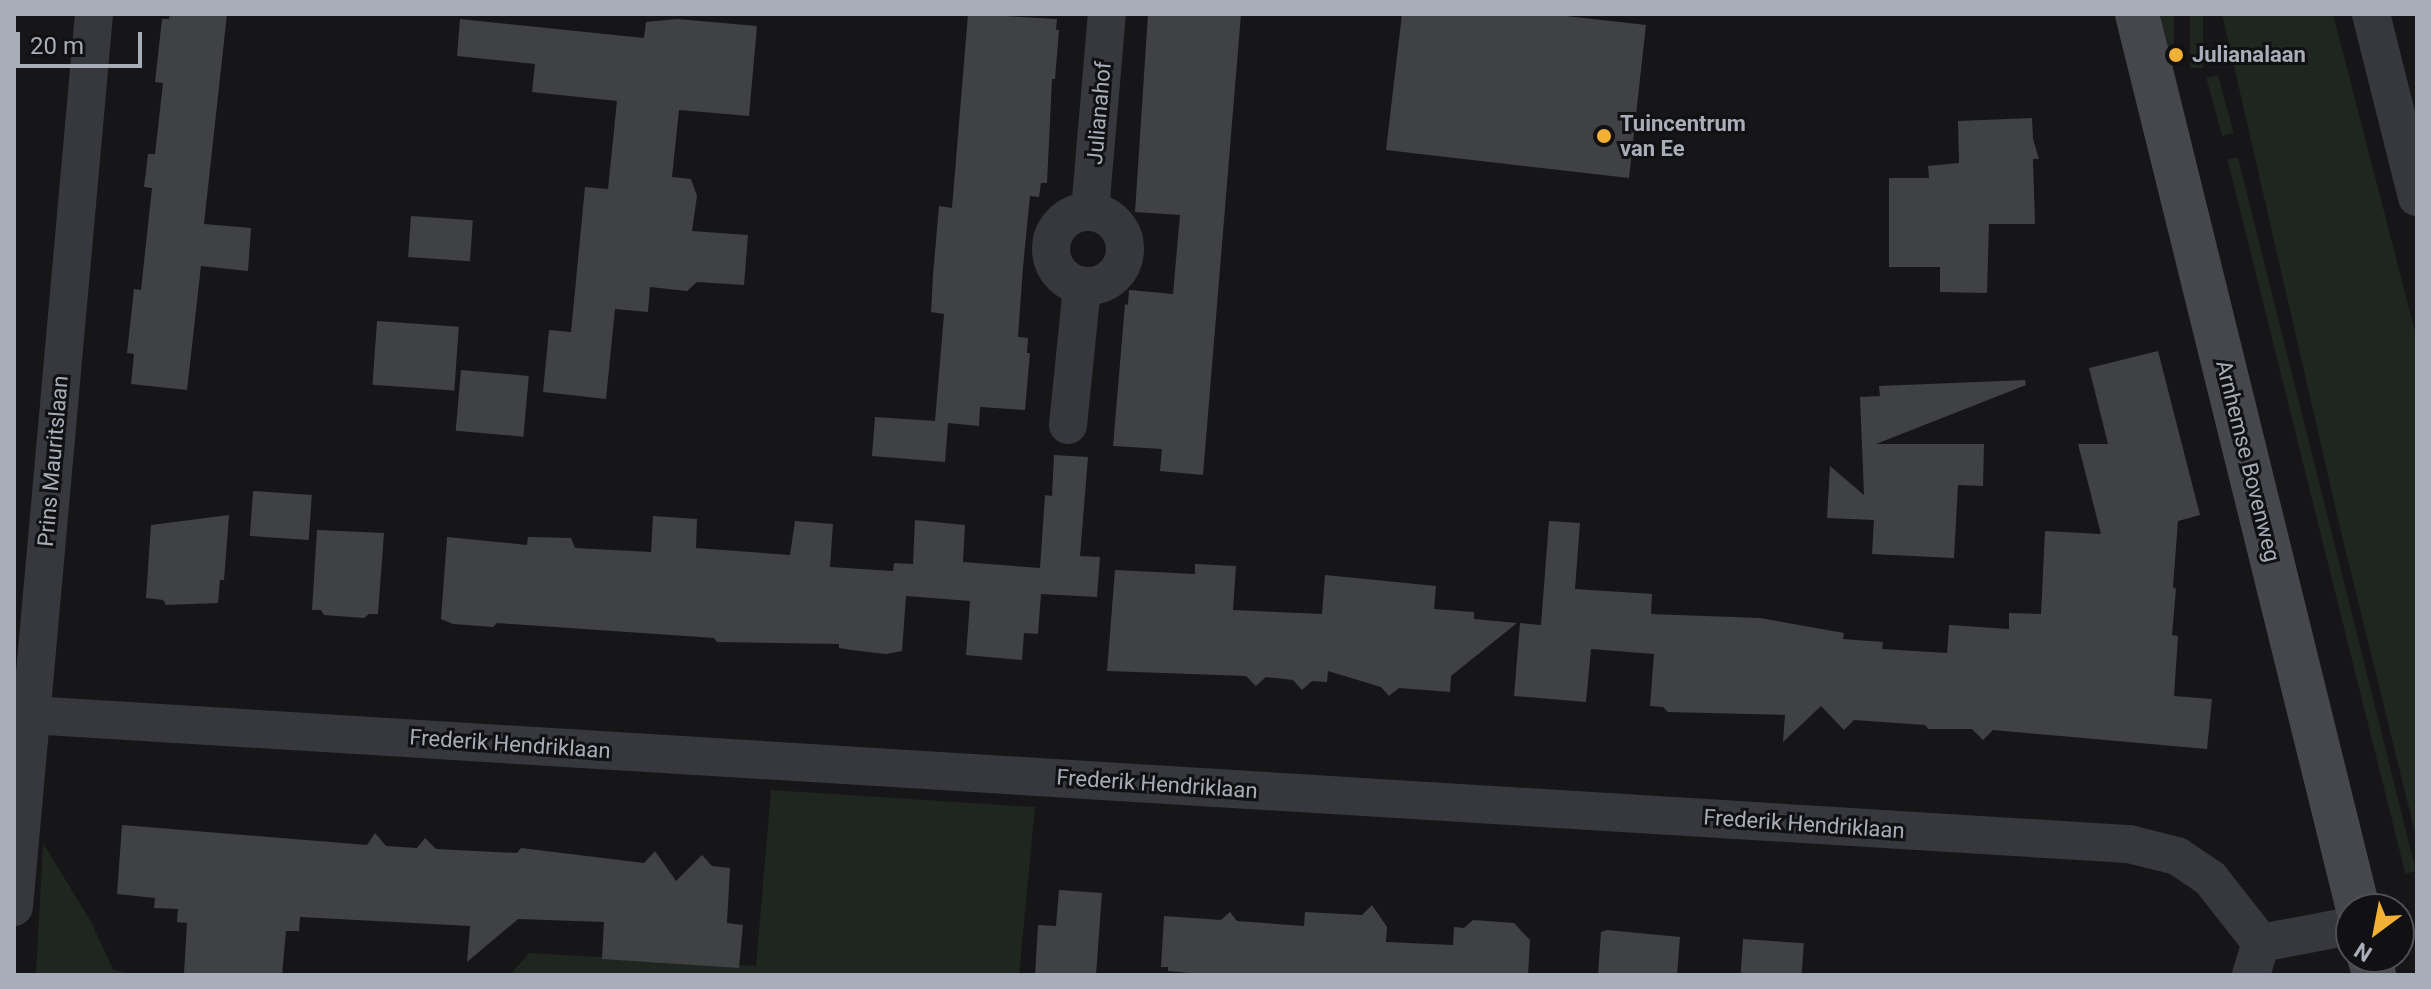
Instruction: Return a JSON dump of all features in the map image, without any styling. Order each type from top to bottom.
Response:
[{"type":"main road","name":"Arnhemse Bovenweg","points":[[2137,14],[2354,893]]},
{"type":"street","name":"Prins Mauritslaan","points":[[14,907],[22,714],[94,14]]},
{"type":"street","name":"Julianahof","points":[[1090,211],[1107,14]]},
{"type":"street","points":[[2371,14],[2417,197]]},
{"type":"street","points":[[1090,211],[1113,222],[1125,242],[1125,254],[1115,275],[1095,286],[1082,286],[1061,273],[1051,251],[1058,227],[1068,218],[1090,211]]},
{"type":"street","points":[[1068,425],[1082,286]]},
{"type":"street","name":"Frederik Hendriklaan","points":[[22,714],[2129,844],[2177,856],[2210,878],[2256,959]]},
{"type":"street","points":[[2256,959],[2335,932]]},
{"type":"shaded area","points":[[2161,14],[2174,14],[2174,48],[2161,48]]},
{"type":"shaded area","points":[[2190,14],[2203,14],[2203,68],[2190,68]]},
{"type":"shaded area","points":[[2222,14],[2333,14],[2417,339],[2417,841],[2341,532]]},
{"type":"shaded area","points":[[2218,75],[2234,133],[2222,136],[2206,78]]},
{"type":"shaded area","points":[[2238,157],[2416,871],[2405,874],[2227,160]]},
{"type":"shaded area","points":[[771,790],[1035,807],[1019,975],[510,975],[529,953],[756,966]]},
{"type":"shaded area","points":[[43,843],[91,922],[113,969],[130,975],[36,975]]},
{"type":"building","points":[[170,14],[227,14],[204,224],[251,228],[248,271],[201,266],[187,390],[131,384],[134,354],[127,353],[134,289],[141,290],[152,188],[144,187],[148,154],[155,154],[163,83],[155,82],[162,19],[169,19]]},
{"type":"building","points":[[968,14],[1057,19],[1056,30],[1059,30],[1055,79],[1052,79],[1047,183],[1041,183],[1039,197],[1030,196],[1023,267],[1018,337],[1028,338],[1027,353],[1030,353],[1025,410],[980,407],[979,426],[948,423],[945,462],[872,456],[875,417],[935,421],[944,314],[931,312],[933,275],[939,206],[952,208]]},
{"type":"building","points":[[1148,14],[1241,14],[1203,475],[1160,471],[1162,449],[1113,446],[1125,304],[1128,305],[1129,290],[1173,294],[1180,215],[1135,212]]},
{"type":"building","points":[[1402,14],[1548,14],[1646,25],[1629,178],[1386,150]]},
{"type":"building","points":[[460,19],[644,38],[646,22],[677,19],[757,26],[749,116],[679,110],[672,177],[691,179],[697,196],[692,231],[748,235],[744,285],[697,282],[687,291],[650,287],[648,312],[615,309],[606,399],[543,392],[549,330],[571,332],[585,187],[608,189],[617,101],[532,92],[535,64],[457,56]]},
{"type":"building","points":[[2032,118],[2033,139],[2039,159],[2033,159],[2035,224],[1989,224],[1987,293],[1940,292],[1940,267],[1889,267],[1889,178],[1929,178],[1928,166],[1959,163],[1958,121]]},
{"type":"building","points":[[411,216],[473,220],[470,261],[408,257]]},
{"type":"building","points":[[377,321],[459,327],[454,391],[373,385]]},
{"type":"building","points":[[2158,351],[2200,515],[2178,521],[2173,587],[2176,589],[2172,635],[2178,636],[2174,696],[2212,699],[2207,749],[1993,730],[1983,740],[1972,729],[1928,729],[1925,725],[1854,720],[1844,730],[1821,706],[1783,742],[1785,715],[1668,712],[1663,707],[1650,706],[1654,654],[1591,649],[1586,702],[1514,696],[1520,623],[1541,625],[1549,521],[1580,523],[1575,589],[1652,594],[1651,614],[1760,618],[1844,633],[1843,639],[1883,642],[1882,649],[1947,653],[1949,625],[2009,629],[2009,613],[2041,614],[2045,531],[2101,534],[2078,444],[2108,444],[2089,368]]},
{"type":"building","points":[[461,370],[529,376],[523,437],[456,431]]},
{"type":"building","points":[[2025,380],[2026,385],[1876,444],[1984,444],[1983,486],[1958,485],[1954,558],[1872,554],[1874,520],[1827,518],[1830,466],[1864,495],[1860,397],[1880,396],[1879,386]]},
{"type":"building","points":[[1054,455],[1088,457],[1080,556],[1100,557],[1097,597],[1041,594],[1038,634],[1024,633],[1022,660],[966,655],[970,601],[906,596],[902,651],[886,654],[839,648],[839,644],[717,642],[714,638],[497,623],[493,627],[453,624],[441,619],[447,537],[527,545],[528,537],[571,538],[575,548],[651,552],[653,516],[697,519],[696,548],[790,555],[795,521],[833,524],[830,567],[893,571],[894,563],[913,564],[915,520],[965,525],[963,562],[1040,568],[1045,495],[1052,496]]},
{"type":"building","points":[[253,491],[312,495],[309,540],[250,536]]},
{"type":"building","points":[[229,515],[224,580],[220,580],[218,603],[166,605],[163,600],[146,598],[151,525]]},
{"type":"building","points":[[317,530],[384,533],[378,614],[369,614],[364,618],[324,615],[321,610],[312,610]]},
{"type":"building","points":[[1195,564],[1236,566],[1233,610],[1322,614],[1325,575],[1436,586],[1434,609],[1474,612],[1474,619],[1517,623],[1451,676],[1450,692],[1399,688],[1389,696],[1381,687],[1328,671],[1327,682],[1312,681],[1302,690],[1293,680],[1266,677],[1256,686],[1246,676],[1107,671],[1115,570],[1195,574]]},
{"type":"building","points":[[122,825],[367,845],[375,833],[386,846],[417,848],[425,838],[436,849],[517,853],[521,848],[644,863],[655,851],[676,881],[702,855],[712,866],[730,868],[727,923],[743,925],[739,968],[602,959],[604,922],[518,919],[467,962],[470,926],[300,917],[299,931],[286,931],[282,975],[184,973],[187,923],[177,922],[178,909],[154,908],[155,898],[117,894]]},
{"type":"building","points":[[1059,890],[1102,893],[1096,975],[1035,975],[1038,925],[1056,926]]},
{"type":"building","points":[[1372,905],[1387,927],[1386,942],[1453,945],[1454,927],[1464,928],[1473,920],[1514,923],[1530,940],[1528,975],[1212,975],[1168,971],[1168,967],[1161,967],[1164,916],[1221,920],[1230,912],[1237,921],[1304,926],[1305,912],[1362,915]]},
{"type":"building","points":[[1601,932],[1680,937],[1677,975],[1598,975]]},
{"type":"building","points":[[1743,939],[1804,943],[1802,975],[1740,975]]},
{"type":"place","name":"Julianalaan","points":[[2176,55]]},
{"type":"place","name":"Tuincentrum van Ee","points":[[1604,136]]}]
